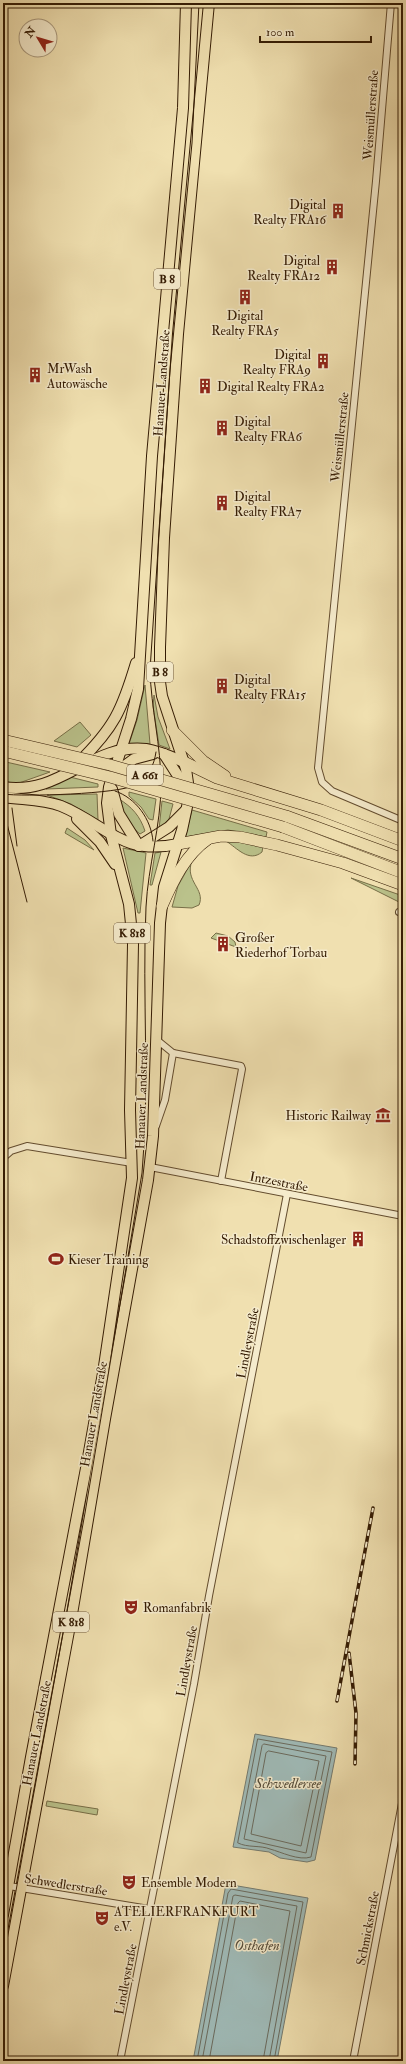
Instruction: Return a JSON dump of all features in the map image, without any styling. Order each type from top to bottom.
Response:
[{"type":"highway","points":[[172,730],[194,753],[227,778],[321,810],[403,841]]},
{"type":"highway","name":"A 661","points":[[3,740],[132,771],[286,816],[403,859]]},
{"type":"highway","name":"A 661","points":[[3,751],[110,777],[283,827],[403,873]]},
{"type":"highway","points":[[184,762],[212,776],[264,791]]},
{"type":"highway","points":[[178,844],[210,837],[240,837],[277,845],[343,863],[403,885]]},
{"type":"highway","points":[[162,906],[170,887],[188,859],[210,837]]},
{"type":"main road","name":"Hanauer Landstraße","points":[[120,750],[136,701],[152,456],[183,108],[186,3]]},
{"type":"main road","name":"Hanauer Landstraße","points":[[184,762],[166,710],[160,682],[164,538],[178,334],[209,3]]},
{"type":"main road","points":[[56,780],[79,762],[100,740],[114,722],[128,689],[140,650]]},
{"type":"main road","points":[[4,792],[38,787],[56,780],[99,757],[120,750],[142,749],[163,754],[184,762]]},
{"type":"main road","name":"K 818","points":[[111,835],[107,804],[112,777],[120,750]]},
{"type":"main road","points":[[139,846],[119,814],[114,800],[112,777],[122,766],[140,756],[163,754]]},
{"type":"main road","points":[[139,846],[175,822],[188,804],[180,779],[163,754]]},
{"type":"main road","name":"B 8","points":[[178,844],[188,804],[188,783],[184,762]]},
{"type":"main road","points":[[4,792],[64,808],[111,835],[139,846],[154,848],[178,844]]},
{"type":"main road","points":[[64,808],[100,842],[122,875]]},
{"type":"main road","name":"Hanauer Landstraße","points":[[3,1915],[5,1885],[77,1520],[103,1373],[132,1178],[130,1110],[133,944],[129,904],[111,835]]},
{"type":"main road","name":"Hanauer Landstraße","points":[[3,1986],[71,1620],[150,1167],[153,1136],[158,947],[167,874],[178,844]]},
{"type":"main road","points":[[132,1163],[150,1167]]},
{"type":"street","name":"Weismüllerstraße","points":[[391,3],[376,181],[318,768],[322,782],[332,791],[403,821]]},
{"type":"street","points":[[156,1039],[162,1046],[173,1052],[241,1066],[242,1069],[221,1181]]},
{"type":"street","points":[[153,1136],[165,1100],[173,1052]]},
{"type":"street","points":[[3,1158],[10,1151],[27,1146],[132,1163]]},
{"type":"street","name":"Intzestraße","points":[[150,1167],[403,1216]]},
{"type":"street","name":"Lindleystraße","points":[[120,2061],[194,1684],[208,1596],[287,1194]]},
{"type":"street","name":"Schmickstraße","points":[[353,2061],[403,1798]]},
{"type":"street","name":"Schwedlerstraße","points":[[5,1885],[149,1909]]},
{"type":"green space","points":[[145,685],[150,744],[129,744],[137,720]]},
{"type":"green space","points":[[154,695],[158,717],[170,749],[159,745],[153,706]]},
{"type":"green space","points":[[80,722],[91,735],[77,747],[54,741]]},
{"type":"green space","points":[[6,762],[50,772],[19,783],[5,782]]},
{"type":"green space","points":[[70,777],[98,784],[98,787],[46,789]]},
{"type":"green space","points":[[129,792],[156,799],[153,820],[149,819],[141,807],[129,796]]},
{"type":"green space","points":[[97,794],[98,820],[71,804],[47,795]]},
{"type":"green space","points":[[119,799],[135,812],[145,831],[140,834],[132,827],[124,814]]},
{"type":"green space","points":[[162,801],[173,804],[169,819],[159,829]]},
{"type":"green space","points":[[192,810],[267,832],[266,837],[228,830],[185,837]]},
{"type":"green space","points":[[67,828],[85,840],[94,850],[65,833]]},
{"type":"green space","points":[[230,840],[263,846],[262,852],[257,855],[248,855],[226,841]]},
{"type":"green space","points":[[123,848],[146,853],[140,913],[138,913]]},
{"type":"green space","points":[[161,852],[152,885],[150,885],[155,853]]},
{"type":"green space","points":[[192,861],[190,868],[191,874],[200,894],[199,905],[192,908],[172,907],[178,886]]},
{"type":"green space","points":[[351,878],[403,896],[403,904]]},
{"type":"green space","points":[[216,933],[228,936],[235,942],[236,947],[211,938]]},
{"type":"green space","points":[[47,1801],[98,1809],[97,1815],[46,1806]]},
{"type":"water","name":"Schwedlersee","points":[[255,1734],[337,1748],[315,1860],[307,1862],[280,1858],[269,1852],[233,1847]]},
{"type":"water","name":"Osthafen","points":[[226,1884],[308,1898],[277,2061],[193,2061]]},
{"type":"tram line","points":[[3,1962],[85,1513],[142,1173],[146,1074],[146,907],[149,876],[159,815],[161,784],[161,770],[150,670],[170,370],[192,143],[199,3]]},
{"type":"tram line","points":[[3,794],[30,795],[92,793],[126,788],[140,782],[147,775],[154,762],[156,752]]},
{"type":"tram line","points":[[115,791],[130,799],[141,810],[146,817],[152,833],[153,841]]},
{"type":"tram line","points":[[3,808],[27,902]]},
{"type":"tram line","points":[[12,808],[17,846]]},
{"type":"railway","points":[[337,1701],[373,1508]]},
{"type":"railway","points":[[349,1653],[356,1713],[355,1764]]},
{"type":"place","name":"Digital Realty FRA16","points":[[338,211]]},
{"type":"place","name":"Digital Realty FRA12","points":[[332,267]]},
{"type":"place","name":"Digital Realty FRA5","points":[[245,297]]},
{"type":"place","name":"Digital Realty FRA9","points":[[323,361]]},
{"type":"place","name":"MrWash Autowäsche","points":[[35,375]]},
{"type":"place","name":"Digital Realty FRA2","points":[[205,386]]},
{"type":"place","name":"Digital Realty FRA6","points":[[222,428]]},
{"type":"place","name":"Digital Realty FRA7","points":[[222,503]]},
{"type":"place","name":"Digital Realty FRA15","points":[[222,686]]},
{"type":"place","name":"Großer Riederhof Torbau","points":[[223,944]]},
{"type":"place","name":"Historic Railway","points":[[383,1115]]},
{"type":"place","name":"Schadstoffzwischenlager","points":[[358,1239]]},
{"type":"place","name":"Kieser Training","points":[[56,1259]]},
{"type":"place","name":"Romanfabrik","points":[[131,1607]]},
{"type":"place","name":"Ensemble Modern","points":[[129,1882]]},
{"type":"place","name":"ATELIERFRANKFURT e.V.","points":[[102,1918]]}]
